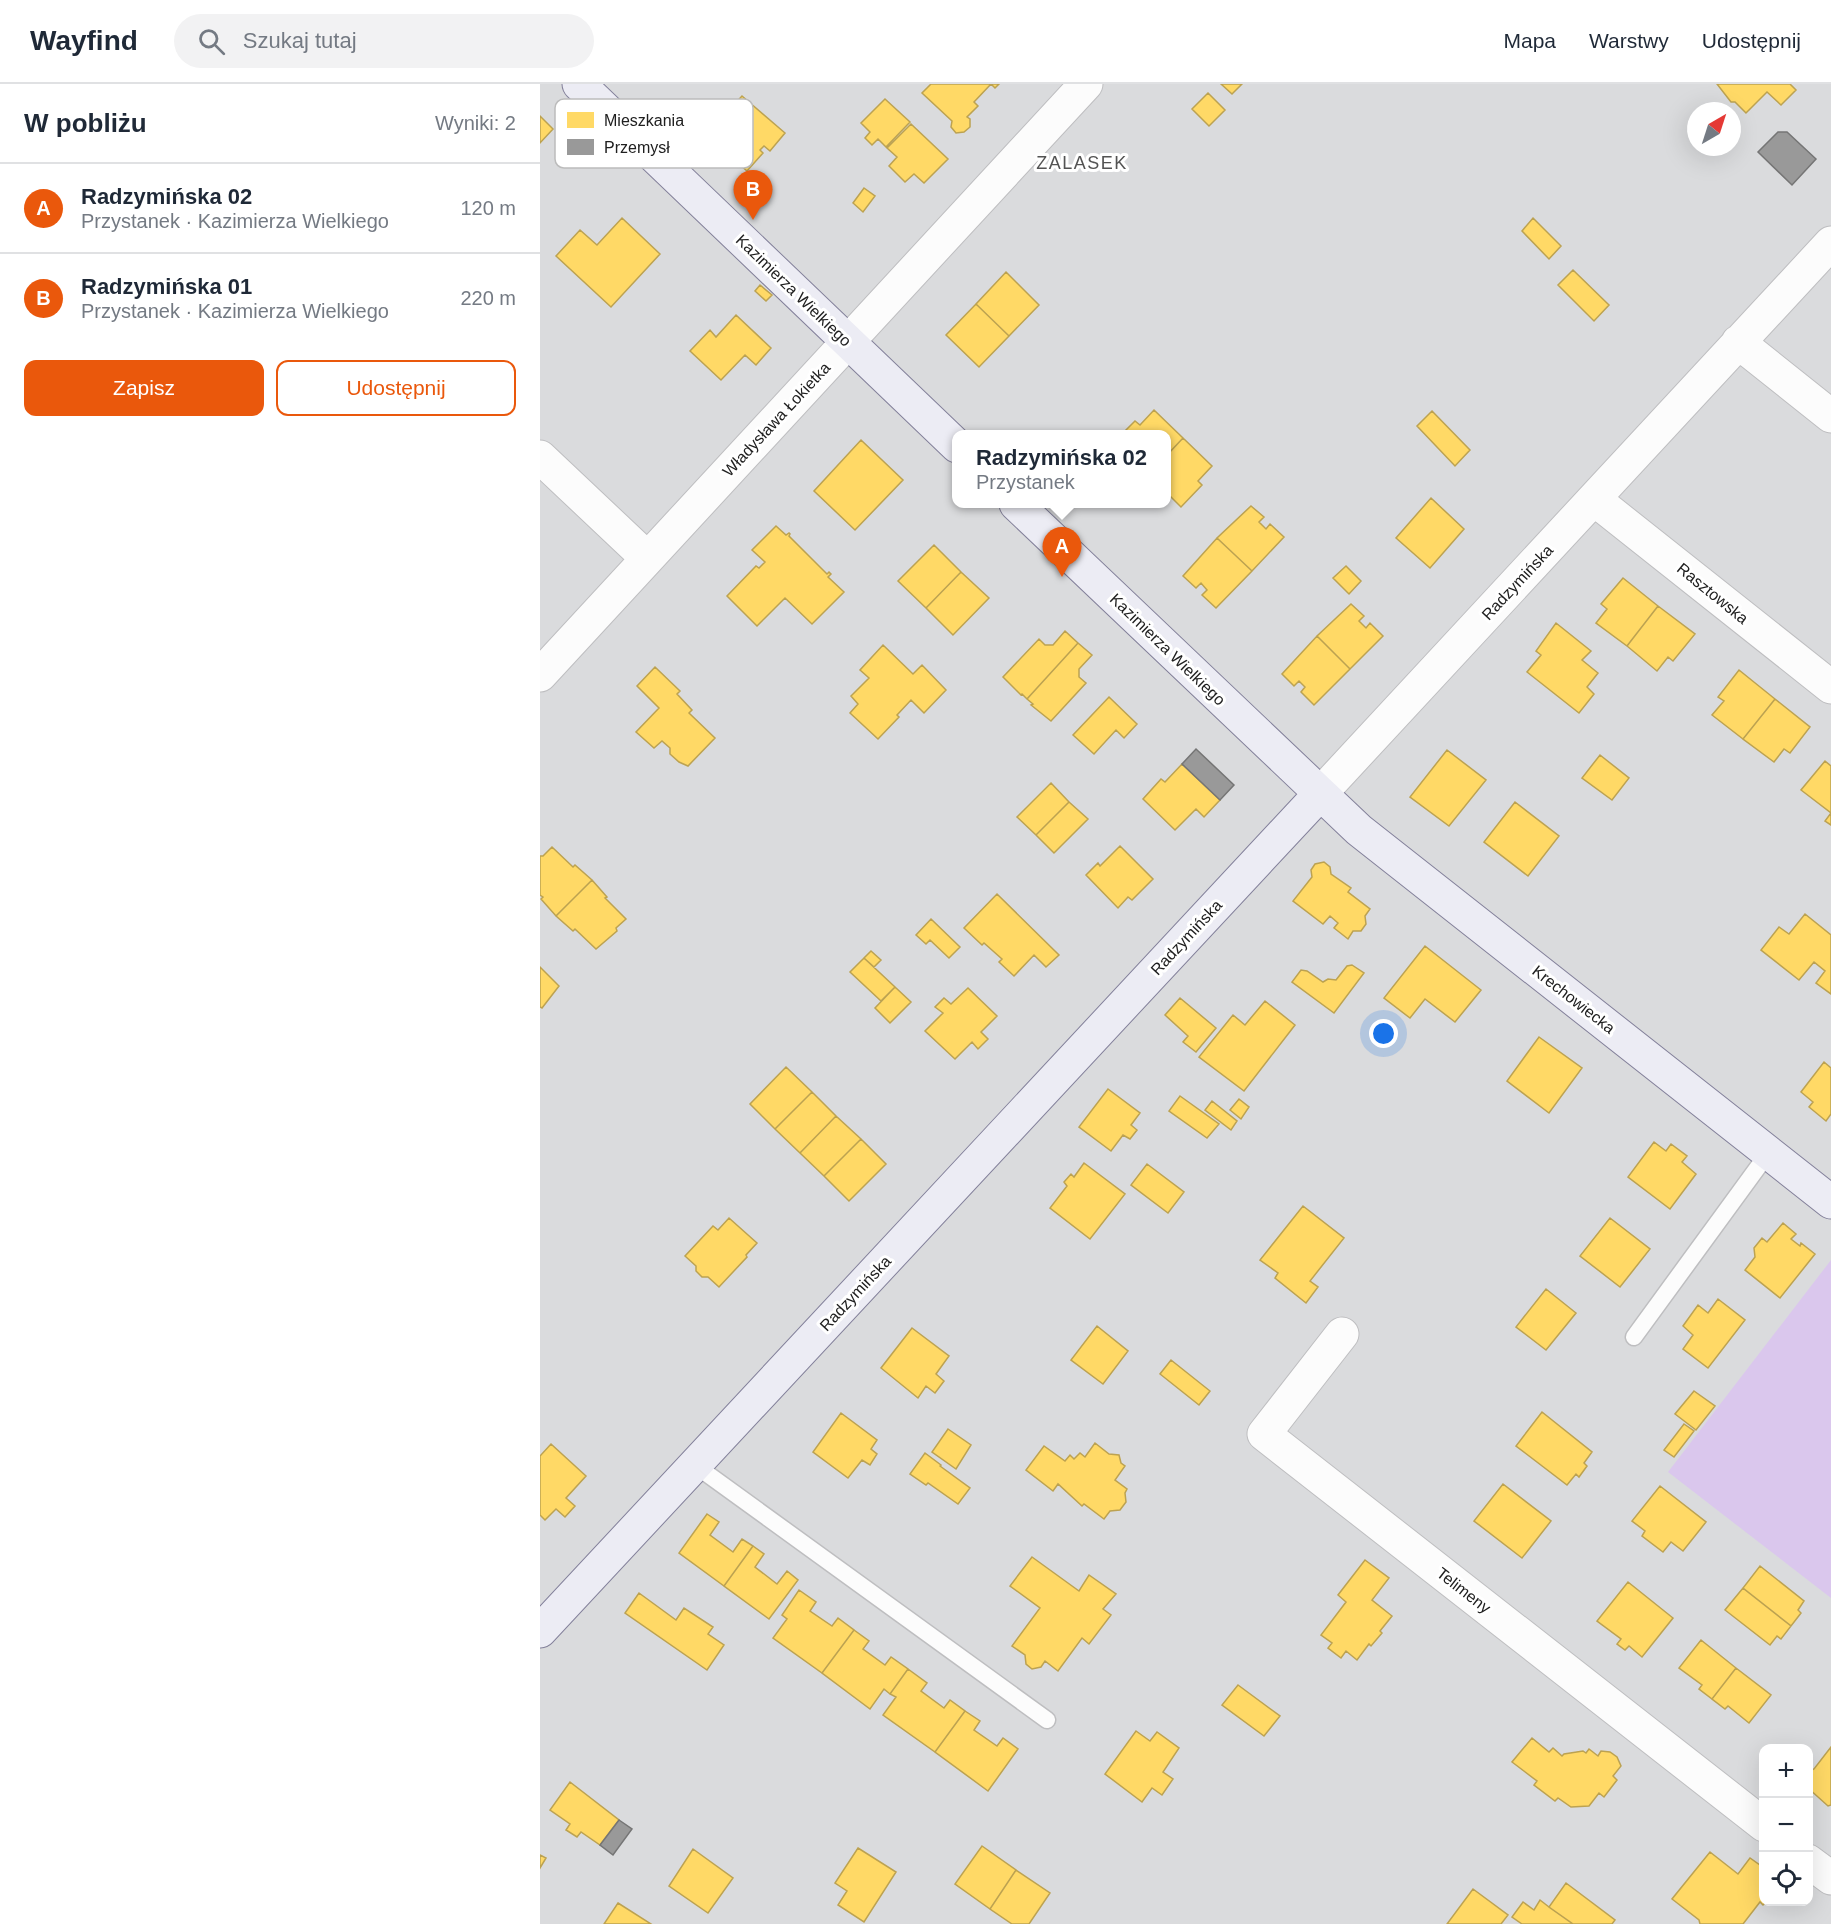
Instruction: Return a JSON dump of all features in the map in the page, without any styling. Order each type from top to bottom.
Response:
[{"type":"street","name":"Kazimierza Wielkiego","points":[[579,84],[595,99]]},
{"type":"street","name":"Władysława Łokietka","points":[[540,675],[1086,84]]},
{"type":"street","name":"Kazimierza Wielkiego","points":[[667,168],[952,441]]},
{"type":"street","name":"Radzymińska","points":[[540,1631],[1831,243]]},
{"type":"street","points":[[1738,342],[1831,416]]},
{"type":"street","points":[[540,457],[647,558]]},
{"type":"street","name":"Rasztowska","points":[[1594,499],[1831,687]]},
{"type":"street","name":"Kazimierza Wielkiego","points":[[1020,508],[1320,794]]},
{"type":"street","name":"Krechowiecka","points":[[1320,794],[1359,830],[1831,1202]]},
{"type":"street","name":"Telimeny","points":[[1342,1334],[1264,1434],[1759,1822]]},
{"type":"street","points":[[1813,1864],[1831,1878]]},
{"type":"lane","points":[[1634,1337],[1768,1152]]},
{"type":"lane","points":[[695,1465],[1047,1720]]},
{"type":"shaded area","points":[[540,84],[1831,84],[1831,1924],[540,1924]]},
{"type":"shaded area","points":[[1831,1260],[1831,1598],[1668,1472]]},
{"type":"building: Mieszkania","points":[[931,84],[991,84],[974,102],[978,106],[967,117],[970,119],[970,127],[964,132],[956,133],[951,127],[952,121],[922,93]]},
{"type":"building: Mieszkania","points":[[1221,84],[1242,84],[1232,94]]},
{"type":"building: Mieszkania","points":[[1717,84],[1790,84],[1796,90],[1781,105],[1767,92],[1746,113],[1741,108],[1741,102],[1731,102]]},
{"type":"building: Mieszkania","points":[[1208,93],[1225,110],[1209,126],[1192,109]]},
{"type":"building: Mieszkania","points":[[885,99],[910,122],[886,147],[878,139],[872,145],[865,138],[870,132],[861,123]]},
{"type":"building: Mieszkania","points":[[753,105],[785,133],[770,151],[764,146],[760,150],[763,153],[753,164]]},
{"type":"building: Mieszkania","points":[[540,116],[553,129],[540,143]]},
{"type":"building: Mieszkania","points":[[911,124],[948,159],[924,183],[914,174],[905,182],[889,166],[897,157],[887,148]]},
{"type":"building: Mieszkania","points":[[864,188],[875,196],[863,212],[853,203]]},
{"type":"building: Mieszkania","points":[[622,218],[660,254],[611,307],[556,256],[580,230],[597,245]]},
{"type":"building: Mieszkania","points":[[1533,218],[1561,246],[1549,259],[1522,231]]},
{"type":"building: Mieszkania","points":[[1573,270],[1609,305],[1594,321],[1558,285]]},
{"type":"building: Mieszkania","points":[[1006,272],[1039,305],[1009,336],[976,304]]},
{"type":"building: Mieszkania","points":[[760,285],[772,295],[766,301],[755,291]]},
{"type":"building: Mieszkania","points":[[976,304],[1009,336],[979,367],[946,335]]},
{"type":"building: Mieszkania","points":[[736,315],[771,348],[756,365],[745,355],[721,380],[690,351],[710,330],[716,337]]},
{"type":"building: Mieszkania","points":[[1154,410],[1183,438],[1171,451],[1171,430],[1126,430],[1135,421],[1140,425]]},
{"type":"building: Mieszkania","points":[[1432,411],[1470,450],[1455,466],[1417,426]]},
{"type":"building: Mieszkania","points":[[1183,438],[1212,466],[1198,481],[1202,485],[1181,507],[1171,497],[1171,451]]},
{"type":"building: Mieszkania","points":[[861,440],[903,480],[855,530],[814,491]]},
{"type":"building: Mieszkania","points":[[1431,498],[1464,529],[1430,568],[1396,538]]},
{"type":"building: Mieszkania","points":[[1251,506],[1264,517],[1259,522],[1266,529],[1270,524],[1284,537],[1252,571],[1217,538]]},
{"type":"building: Mieszkania","points":[[776,526],[786,535],[789,533],[789,536],[827,574],[829,572],[831,574],[828,577],[844,592],[812,624],[785,598],[757,626],[727,596],[756,566],[759,568],[765,562],[752,550]]},
{"type":"building: Mieszkania","points":[[1217,538],[1252,571],[1216,608],[1202,595],[1207,590],[1201,583],[1196,588],[1183,576]]},
{"type":"building: Mieszkania","points":[[934,545],[961,572],[926,608],[898,581]]},
{"type":"building: Mieszkania","points":[[1346,566],[1361,581],[1349,594],[1333,578]]},
{"type":"building: Mieszkania","points":[[961,572],[989,598],[953,635],[926,608]]},
{"type":"building: Mieszkania","points":[[1623,578],[1658,606],[1627,646],[1596,623],[1607,609],[1601,604]]},
{"type":"building: Mieszkania","points":[[1351,604],[1364,616],[1359,621],[1366,628],[1370,623],[1383,636],[1350,669],[1317,636]]},
{"type":"building: Mieszkania","points":[[1658,606],[1695,634],[1673,661],[1668,657],[1657,671],[1627,646]]},
{"type":"building: Mieszkania","points":[[1556,623],[1591,651],[1582,660],[1598,673],[1587,687],[1594,694],[1579,713],[1527,672],[1541,655],[1536,651]]},
{"type":"building: Mieszkania","points":[[1065,631],[1078,643],[1027,699],[1003,677],[1039,639],[1045,645],[1053,645]]},
{"type":"building: Mieszkania","points":[[1317,636],[1350,669],[1314,705],[1301,692],[1305,687],[1299,681],[1294,686],[1282,674]]},
{"type":"building: Mieszkania","points":[[1078,643],[1092,655],[1079,669],[1079,677],[1086,683],[1051,721],[1027,699]]},
{"type":"building: Mieszkania","points":[[883,645],[913,674],[922,665],[946,690],[924,713],[911,700],[897,715],[899,717],[878,739],[850,713],[858,704],[851,696],[869,678],[860,670]]},
{"type":"building: Mieszkania","points":[[655,667],[680,691],[677,694],[692,710],[689,713],[715,738],[688,766],[670,754],[670,748],[662,741],[654,748],[636,732],[659,708],[637,686]]},
{"type":"building: Mieszkania","points":[[1739,670],[1775,699],[1743,739],[1712,715],[1724,701],[1718,697]]},
{"type":"building: Mieszkania","points":[[1109,697],[1137,724],[1124,738],[1116,730],[1094,754],[1073,735]]},
{"type":"building: Mieszkania","points":[[1775,699],[1810,727],[1790,753],[1784,749],[1774,762],[1743,739]]},
{"type":"building: Mieszkania","points":[[1447,750],[1486,780],[1449,826],[1410,797]]},
{"type":"building: Mieszkania","points":[[1600,755],[1629,778],[1612,800],[1582,778]]},
{"type":"building: Mieszkania","points":[[1825,761],[1831,766],[1831,813],[1801,790]]},
{"type":"building: Mieszkania","points":[[1182,764],[1220,800],[1204,817],[1196,809],[1175,830],[1143,799],[1161,779],[1165,782]]},
{"type":"building: Mieszkania","points":[[1051,783],[1069,802],[1036,835],[1017,817]]},
{"type":"building: Mieszkania","points":[[1069,802],[1088,819],[1054,853],[1036,835]]},
{"type":"building: Mieszkania","points":[[1515,802],[1559,836],[1528,876],[1484,842]]},
{"type":"building: Mieszkania","points":[[1831,813],[1831,825],[1825,821]]},
{"type":"building: Mieszkania","points":[[1120,846],[1153,879],[1132,900],[1128,897],[1118,908],[1086,875],[1098,863],[1100,866]]},
{"type":"building: Mieszkania","points":[[552,847],[573,867],[575,865],[592,880],[556,916],[540,895],[540,856]]},
{"type":"building: Mieszkania","points":[[1324,862],[1330,867],[1331,874],[1351,888],[1348,892],[1370,909],[1365,916],[1366,924],[1361,931],[1353,931],[1348,939],[1334,928],[1338,923],[1330,916],[1323,924],[1293,901],[1312,877],[1311,870],[1315,864]]},
{"type":"building: Mieszkania","points":[[592,880],[607,897],[605,898],[626,919],[616,928],[617,931],[596,949],[575,929],[573,931],[556,916]]},
{"type":"building: Mieszkania","points":[[997,894],[1059,955],[1046,967],[1034,955],[1014,976],[999,962],[1002,959],[964,928]]},
{"type":"building: Mieszkania","points":[[1805,914],[1831,935],[1831,994],[1816,983],[1825,971],[1814,962],[1799,980],[1761,950],[1779,927],[1789,934]]},
{"type":"building: Mieszkania","points":[[931,919],[960,947],[949,958],[930,940],[926,944],[916,935]]},
{"type":"building: Mieszkania","points":[[1425,946],[1481,990],[1455,1022],[1425,999],[1410,1018],[1384,998]]},
{"type":"building: Mieszkania","points":[[871,951],[881,960],[874,967],[864,958]]},
{"type":"building: Mieszkania","points":[[864,958],[895,987],[881,1001],[850,972]]},
{"type":"building: Mieszkania","points":[[1352,965],[1364,973],[1334,1013],[1292,982],[1301,970],[1307,971],[1323,982],[1328,979],[1336,980],[1347,966]]},
{"type":"building: Mieszkania","points":[[540,967],[559,986],[542,1008],[540,1007]]},
{"type":"building: Mieszkania","points":[[895,987],[911,1002],[890,1023],[875,1008]]},
{"type":"building: Mieszkania","points":[[968,988],[997,1016],[981,1032],[988,1039],[978,1049],[972,1042],[955,1059],[925,1031],[943,1013],[935,1007],[944,998],[951,1004]]},
{"type":"building: Mieszkania","points":[[1180,998],[1216,1028],[1196,1052],[1183,1042],[1188,1036],[1165,1015]]},
{"type":"building: Mieszkania","points":[[1265,1001],[1295,1025],[1244,1091],[1199,1057],[1233,1015],[1245,1025]]},
{"type":"building: Mieszkania","points":[[1539,1037],[1582,1068],[1549,1113],[1507,1081]]},
{"type":"building: Mieszkania","points":[[1824,1062],[1831,1068],[1831,1114],[1826,1121],[1809,1107],[1813,1102],[1801,1092]]},
{"type":"building: Mieszkania","points":[[786,1067],[812,1092],[775,1129],[750,1104]]},
{"type":"building: Mieszkania","points":[[1108,1089],[1140,1113],[1131,1125],[1137,1130],[1130,1139],[1123,1135],[1111,1151],[1079,1127]]},
{"type":"building: Mieszkania","points":[[812,1092],[836,1116],[800,1153],[775,1129]]},
{"type":"building: Mieszkania","points":[[1180,1096],[1219,1124],[1207,1138],[1169,1111]]},
{"type":"building: Mieszkania","points":[[1239,1099],[1249,1107],[1241,1119],[1230,1110]]},
{"type":"building: Mieszkania","points":[[1212,1101],[1237,1121],[1231,1130],[1205,1110]]},
{"type":"building: Mieszkania","points":[[836,1116],[861,1139],[824,1176],[800,1153]]},
{"type":"building: Mieszkania","points":[[861,1139],[886,1164],[849,1201],[824,1176]]},
{"type":"building: Mieszkania","points":[[1654,1142],[1666,1151],[1671,1144],[1687,1156],[1682,1162],[1696,1174],[1670,1209],[1628,1177]]},
{"type":"building: Mieszkania","points":[[1084,1163],[1125,1194],[1090,1239],[1050,1208],[1067,1186],[1064,1182],[1071,1174],[1074,1177]]},
{"type":"building: Mieszkania","points":[[1147,1164],[1184,1192],[1168,1213],[1131,1185]]},
{"type":"building: Mieszkania","points":[[1303,1206],[1344,1238],[1310,1281],[1318,1287],[1306,1303],[1275,1278],[1278,1273],[1260,1260]]},
{"type":"building: Mieszkania","points":[[729,1218],[757,1243],[719,1287],[708,1277],[702,1277],[696,1271],[696,1266],[685,1256],[713,1226],[718,1230]]},
{"type":"building: Mieszkania","points":[[1610,1218],[1650,1249],[1620,1287],[1580,1256]]},
{"type":"building: Mieszkania","points":[[1783,1223],[1796,1234],[1791,1239],[1800,1246],[1801,1243],[1815,1254],[1780,1298],[1745,1270],[1755,1257],[1754,1248],[1762,1238],[1767,1242]]},
{"type":"building: Mieszkania","points":[[1546,1289],[1576,1313],[1546,1350],[1516,1327]]},
{"type":"building: Mieszkania","points":[[1718,1299],[1745,1320],[1708,1368],[1683,1349],[1693,1335],[1683,1326],[1698,1305],[1708,1313]]},
{"type":"building: Mieszkania","points":[[1097,1326],[1128,1351],[1103,1384],[1071,1360]]},
{"type":"building: Mieszkania","points":[[912,1328],[949,1356],[936,1374],[944,1381],[935,1393],[926,1386],[918,1398],[881,1368]]},
{"type":"building: Mieszkania","points":[[1171,1360],[1210,1391],[1199,1405],[1160,1374]]},
{"type":"building: Mieszkania","points":[[1694,1391],[1715,1406],[1696,1430],[1675,1414]]},
{"type":"building: Mieszkania","points":[[1542,1412],[1592,1452],[1584,1463],[1587,1466],[1579,1477],[1576,1474],[1567,1485],[1516,1446]]},
{"type":"building: Mieszkania","points":[[841,1413],[877,1440],[871,1449],[877,1454],[870,1465],[862,1460],[848,1478],[813,1452]]},
{"type":"building: Mieszkania","points":[[1684,1424],[1694,1431],[1674,1457],[1664,1450]]},
{"type":"building: Mieszkania","points":[[948,1429],[971,1445],[956,1469],[932,1452]]},
{"type":"building: Mieszkania","points":[[1095,1443],[1109,1454],[1119,1455],[1121,1463],[1125,1466],[1115,1480],[1127,1489],[1126,1502],[1120,1510],[1110,1511],[1104,1519],[1084,1504],[1082,1506],[1058,1484],[1053,1491],[1026,1470],[1044,1446],[1065,1461],[1070,1455],[1074,1459],[1080,1453],[1085,1457]]},
{"type":"building: Mieszkania","points":[[551,1444],[586,1476],[566,1498],[575,1506],[565,1517],[556,1509],[545,1520],[540,1515],[540,1456]]},
{"type":"building: Mieszkania","points":[[925,1453],[970,1488],[958,1504],[928,1483],[926,1485],[910,1474]]},
{"type":"building: Mieszkania","points":[[1503,1484],[1551,1521],[1522,1558],[1474,1521]]},
{"type":"building: Mieszkania","points":[[1660,1486],[1706,1522],[1683,1551],[1671,1542],[1663,1552],[1642,1536],[1645,1531],[1632,1521]]},
{"type":"building: Mieszkania","points":[[707,1514],[719,1522],[710,1535],[733,1552],[742,1539],[753,1546],[724,1586],[679,1553]]},
{"type":"building: Mieszkania","points":[[753,1546],[764,1554],[755,1567],[777,1584],[787,1571],[798,1580],[769,1619],[724,1586]]},
{"type":"building: Mieszkania","points":[[1032,1557],[1079,1591],[1089,1575],[1116,1594],[1103,1609],[1111,1615],[1089,1644],[1082,1638],[1058,1671],[1045,1661],[1041,1667],[1032,1669],[1026,1664],[1025,1655],[1012,1646],[1040,1608],[1010,1586]]},
{"type":"building: Mieszkania","points":[[1365,1560],[1389,1578],[1372,1600],[1392,1616],[1380,1631],[1382,1633],[1371,1646],[1369,1644],[1357,1660],[1346,1651],[1341,1658],[1328,1648],[1332,1643],[1321,1635],[1346,1602],[1338,1595]]},
{"type":"building: Mieszkania","points":[[1760,1566],[1804,1601],[1798,1610],[1801,1613],[1791,1626],[1743,1588]]},
{"type":"building: Mieszkania","points":[[1628,1582],[1673,1618],[1642,1657],[1629,1646],[1625,1650],[1617,1644],[1621,1639],[1597,1621]]},
{"type":"building: Mieszkania","points":[[1743,1588],[1791,1626],[1781,1639],[1777,1636],[1770,1645],[1725,1610]]},
{"type":"building: Mieszkania","points":[[799,1590],[816,1602],[810,1611],[832,1626],[838,1618],[854,1630],[822,1673],[773,1638],[787,1619],[782,1615]]},
{"type":"building: Mieszkania","points":[[639,1593],[676,1620],[684,1608],[713,1627],[708,1634],[724,1645],[707,1670],[625,1613]]},
{"type":"building: Mieszkania","points":[[854,1630],[869,1641],[863,1649],[885,1665],[891,1657],[908,1669],[890,1694],[884,1689],[870,1709],[822,1673]]},
{"type":"building: Mieszkania","points":[[1701,1640],[1736,1668],[1712,1699],[1699,1689],[1702,1685],[1679,1668]]},
{"type":"building: Mieszkania","points":[[1736,1668],[1771,1695],[1749,1723],[1728,1706],[1725,1709],[1712,1699]]},
{"type":"building: Mieszkania","points":[[908,1669],[927,1683],[921,1691],[944,1708],[950,1700],[965,1711],[935,1752],[883,1715],[896,1697],[890,1694]]},
{"type":"building: Mieszkania","points":[[1238,1685],[1280,1716],[1264,1736],[1222,1705]]},
{"type":"building: Mieszkania","points":[[965,1711],[980,1721],[974,1730],[997,1746],[1003,1738],[1018,1749],[988,1791],[935,1752]]},
{"type":"building: Mieszkania","points":[[1136,1731],[1150,1741],[1157,1732],[1179,1748],[1163,1772],[1173,1779],[1162,1795],[1152,1788],[1142,1802],[1105,1774]]},
{"type":"building: Mieszkania","points":[[1532,1738],[1549,1752],[1553,1748],[1562,1756],[1583,1751],[1586,1753],[1589,1749],[1598,1756],[1601,1751],[1610,1752],[1617,1757],[1621,1766],[1613,1776],[1617,1780],[1604,1797],[1599,1793],[1589,1806],[1571,1807],[1558,1798],[1555,1801],[1534,1785],[1537,1781],[1512,1762]]},
{"type":"building: Mieszkania","points":[[1831,1747],[1831,1805],[1828,1806],[1813,1792],[1814,1769]]},
{"type":"building: Mieszkania","points":[[570,1782],[619,1820],[600,1845],[581,1832],[577,1837],[566,1830],[570,1824],[550,1810]]},
{"type":"building: Mieszkania","points":[[982,1846],[1016,1870],[990,1909],[955,1884]]},
{"type":"building: Mieszkania","points":[[858,1848],[896,1872],[864,1922],[838,1905],[847,1891],[835,1883]]},
{"type":"building: Mieszkania","points":[[693,1849],[733,1878],[708,1913],[669,1886]]},
{"type":"building: Mieszkania","points":[[1710,1852],[1738,1874],[1750,1858],[1759,1864],[1759,1903],[1743,1924],[1700,1924],[1699,1920],[1672,1899]]},
{"type":"building: Mieszkania","points":[[540,1855],[546,1858],[540,1868]]},
{"type":"building: Mieszkania","points":[[1016,1870],[1050,1893],[1029,1924],[1012,1924],[990,1909]]},
{"type":"building: Mieszkania","points":[[1566,1883],[1615,1920],[1612,1924],[1573,1924],[1549,1907]]},
{"type":"building: Mieszkania","points":[[1473,1889],[1508,1915],[1501,1924],[1447,1924]]},
{"type":"building: Mieszkania","points":[[1540,1900],[1573,1924],[1522,1924],[1512,1917],[1523,1902],[1534,1910]]},
{"type":"building: Mieszkania","points":[[618,1903],[651,1924],[604,1924]]},
{"type":"building: Przemysł","points":[[1778,132],[1787,132],[1816,159],[1792,185],[1758,152]]},
{"type":"building: Przemysł","points":[[1196,749],[1234,785],[1220,800],[1182,764]]},
{"type":"building: Przemysł","points":[[619,1820],[632,1829],[613,1855],[600,1845]]},
{"type":"place","name":"Radzymińska 01","points":[[753,220]]},
{"type":"place","name":"Radzymińska 02","points":[[1062,577]]},
{"type":"district","name":"ZALASEK","points":[[1082,163]]}]
